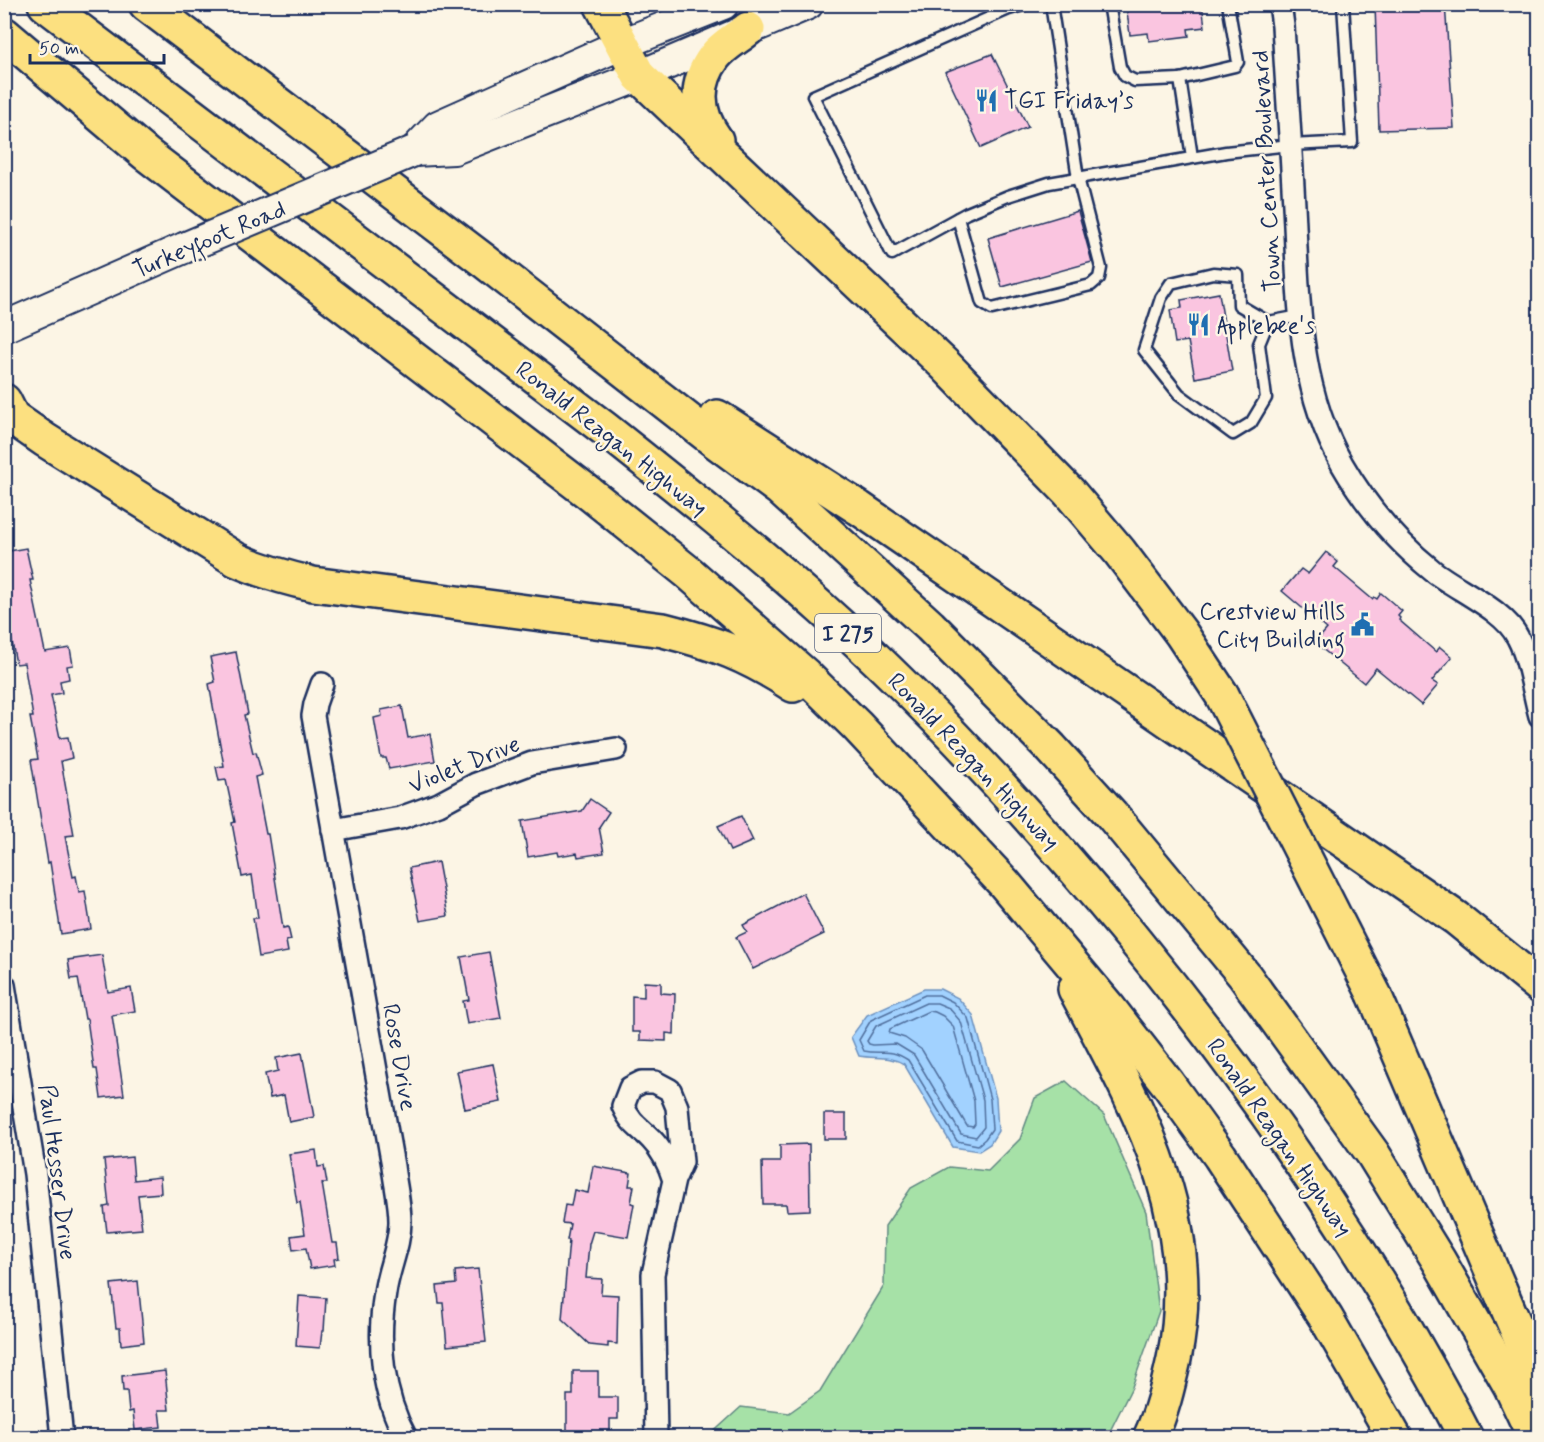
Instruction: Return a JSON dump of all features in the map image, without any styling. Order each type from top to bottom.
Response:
[{"type":"highway","name":"Ronald Reagan Highway","points":[[45,4],[632,451],[822,609],[893,676],[993,777],[1073,866],[1185,1001],[1248,1086],[1332,1208],[1443,1392],[1466,1437]]},
{"type":"highway","name":"I 275","points":[[146,4],[780,489],[930,626],[1051,748],[1111,814],[1244,975],[1373,1154],[1445,1271],[1510,1385],[1535,1437]]},
{"type":"highway","points":[[601,4],[639,76],[945,365],[1069,492],[1119,551],[1181,633],[1222,695],[1374,994],[1539,1384]]},
{"type":"highway","points":[[735,165],[710,132],[698,93],[715,55],[748,29]]},
{"type":"highway","points":[[4,34],[146,153],[580,486],[689,573],[805,675],[857,726],[1004,883],[1108,1007],[1168,1084],[1220,1156],[1326,1318],[1395,1437]]},
{"type":"highway","points":[[540,305],[859,508],[1456,918],[1539,986]]},
{"type":"highway","points":[[7,411],[237,560],[258,569],[284,578],[313,584],[627,624],[702,639],[760,663],[857,726]]},
{"type":"highway","points":[[1046,934],[1133,1103],[1158,1161],[1169,1195],[1178,1240],[1182,1297],[1178,1339],[1167,1393],[1150,1437]]},
{"type":"main road","name":"Turkeyfoot Road","points":[[414,150],[438,126],[622,44],[723,4]]},
{"type":"main road","name":"Turkeyfoot Road","points":[[4,327],[414,150],[454,149],[639,76],[808,4]]},
{"type":"street","name":"Town Center Boulevard","points":[[1280,4],[1303,348],[1317,406],[1342,464],[1384,524],[1433,571],[1495,612],[1532,652],[1539,716]]},
{"type":"street","name":"Rose Drive","points":[[322,684],[313,716],[393,1166],[400,1221],[385,1293],[381,1341],[389,1394],[399,1426],[406,1437]]},
{"type":"street","name":"Violet Drive","points":[[333,830],[400,818],[439,804],[476,784],[532,763],[616,750]]},
{"type":"street","name":"Paul Hesser Drive","points":[[4,985],[35,1174],[62,1437]]},
{"type":"street","points":[[656,1437],[653,1274],[674,1180]]},
{"type":"lane","points":[[1027,4],[1009,9],[813,96],[892,254],[958,218],[1008,196],[1049,183],[1226,152],[1290,145],[1353,142],[1343,4]]},
{"type":"lane","points":[[958,218],[982,303],[992,309],[1091,285],[1099,278],[1101,268],[1078,177],[1051,4]]},
{"type":"lane","points":[[1109,4],[1120,67],[1125,76],[1135,81],[1180,79],[1235,66],[1238,62],[1228,4]]},
{"type":"lane","points":[[1180,79],[1192,157]]},
{"type":"lane","points":[[1268,322],[1259,344],[1266,398],[1251,423],[1233,434],[1179,394],[1144,351],[1161,298],[1172,283],[1182,280],[1213,273],[1238,275],[1239,305],[1268,322],[1300,315]]},
{"type":"green space","points":[[1066,1081],[1104,1115],[1146,1212],[1159,1311],[1132,1387],[1107,1437],[708,1437],[741,1407],[789,1413],[820,1391],[884,1286],[885,1226],[911,1188],[949,1167],[988,1171],[1020,1139],[1035,1098]]},
{"type":"water","points":[[924,989],[940,989],[958,998],[973,1015],[996,1098],[998,1131],[990,1144],[979,1151],[953,1147],[904,1064],[888,1058],[859,1056],[851,1037],[867,1015]]},
{"type":"building","points":[[1126,4],[1202,4],[1205,27],[1188,29],[1189,36],[1149,41],[1148,33],[1130,35]]},
{"type":"building","points":[[1375,4],[1445,4],[1454,128],[1379,130]]},
{"type":"building","name":"TGI Friday’s","points":[[992,54],[1028,127],[981,148],[945,72]]},
{"type":"building","points":[[1078,211],[1092,262],[1002,287],[988,238]]},
{"type":"building","name":"Applebee's","points":[[1219,293],[1232,371],[1195,378],[1188,341],[1175,343],[1170,310],[1182,308],[1181,300]]},
{"type":"building","points":[[26,548],[33,580],[30,580],[45,652],[70,648],[73,665],[67,666],[69,679],[60,681],[62,693],[51,695],[60,738],[68,737],[72,758],[61,761],[74,835],[65,836],[73,877],[76,876],[79,892],[85,891],[91,929],[61,934],[31,760],[38,759],[30,717],[33,717],[24,663],[16,664],[8,620],[4,621],[4,552]]},
{"type":"building","name":"Crestview Hills City Building","points":[[1326,552],[1338,562],[1334,567],[1372,599],[1374,597],[1377,599],[1381,593],[1402,611],[1398,616],[1399,620],[1436,652],[1440,647],[1452,657],[1432,681],[1438,685],[1421,705],[1376,668],[1364,683],[1315,643],[1327,629],[1282,591],[1301,569],[1308,574]]},
{"type":"building","points":[[236,652],[248,714],[244,715],[253,753],[256,752],[262,775],[255,777],[266,834],[268,834],[283,928],[288,927],[291,940],[286,941],[288,952],[259,957],[253,918],[258,918],[252,875],[242,877],[232,823],[235,822],[226,780],[219,781],[216,767],[224,766],[209,684],[215,682],[210,657]]},
{"type":"building","points":[[402,706],[408,738],[430,734],[435,761],[389,769],[386,758],[381,758],[374,718],[382,716],[381,710]]},
{"type":"building","points":[[590,799],[609,812],[599,827],[604,853],[578,857],[577,853],[558,856],[557,852],[528,857],[522,821],[582,811]]},
{"type":"building","points":[[741,816],[753,841],[730,851],[718,826]]},
{"type":"building","points":[[438,862],[448,916],[420,921],[409,868]]},
{"type":"building","points":[[803,893],[824,934],[753,969],[736,937],[747,932],[743,925]]},
{"type":"building","points":[[489,952],[501,1018],[467,1024],[463,1001],[469,1000],[461,957]]},
{"type":"building","points":[[102,955],[108,992],[131,988],[135,1011],[112,1015],[124,1095],[101,1098],[78,978],[71,979],[68,960]]},
{"type":"building","points":[[644,982],[661,983],[661,993],[675,994],[674,1034],[666,1033],[666,1041],[640,1040],[640,1032],[632,1032],[632,996],[644,997]]},
{"type":"building","points":[[302,1053],[314,1117],[289,1122],[284,1095],[270,1098],[265,1074],[278,1071],[276,1058]]},
{"type":"building","points":[[493,1064],[501,1102],[465,1109],[457,1071]]},
{"type":"building","points":[[824,1114],[846,1114],[846,1139],[824,1139]]},
{"type":"building","points":[[809,1144],[810,1210],[787,1211],[786,1204],[763,1204],[762,1162],[780,1162],[780,1145]]},
{"type":"building","points":[[316,1150],[318,1167],[324,1166],[327,1183],[322,1183],[332,1243],[337,1243],[339,1258],[334,1259],[335,1265],[310,1269],[306,1248],[293,1250],[291,1236],[305,1234],[289,1154]]},
{"type":"building","points":[[132,1157],[134,1180],[160,1177],[161,1193],[138,1195],[142,1229],[107,1232],[104,1207],[109,1206],[104,1160]]},
{"type":"building","points":[[593,1166],[631,1173],[629,1186],[634,1186],[631,1203],[634,1204],[628,1237],[593,1231],[589,1244],[586,1278],[602,1279],[601,1294],[618,1295],[617,1344],[608,1343],[608,1347],[590,1345],[562,1319],[570,1224],[562,1223],[565,1205],[571,1206],[574,1190],[588,1193]]},
{"type":"building","points":[[478,1269],[486,1342],[447,1346],[443,1303],[439,1303],[437,1286],[456,1284],[455,1271]]},
{"type":"building","points":[[138,1281],[144,1342],[121,1345],[120,1328],[116,1328],[111,1284]]},
{"type":"building","points":[[299,1296],[326,1298],[324,1331],[322,1331],[320,1348],[296,1346]]},
{"type":"building","points":[[165,1371],[169,1410],[159,1410],[161,1427],[135,1430],[133,1411],[129,1412],[127,1391],[123,1391],[122,1376]]},
{"type":"building","points":[[573,1371],[598,1371],[598,1397],[618,1397],[618,1419],[610,1419],[610,1437],[573,1437],[573,1431],[567,1431],[567,1395],[573,1395]]},
{"type":"place","name":"TGI Friday’s","points":[[986,100]]},
{"type":"place","name":"Applebee's","points":[[1199,325]]},
{"type":"place","name":"Crestview Hills City Building","points":[[1363,625]]}]
